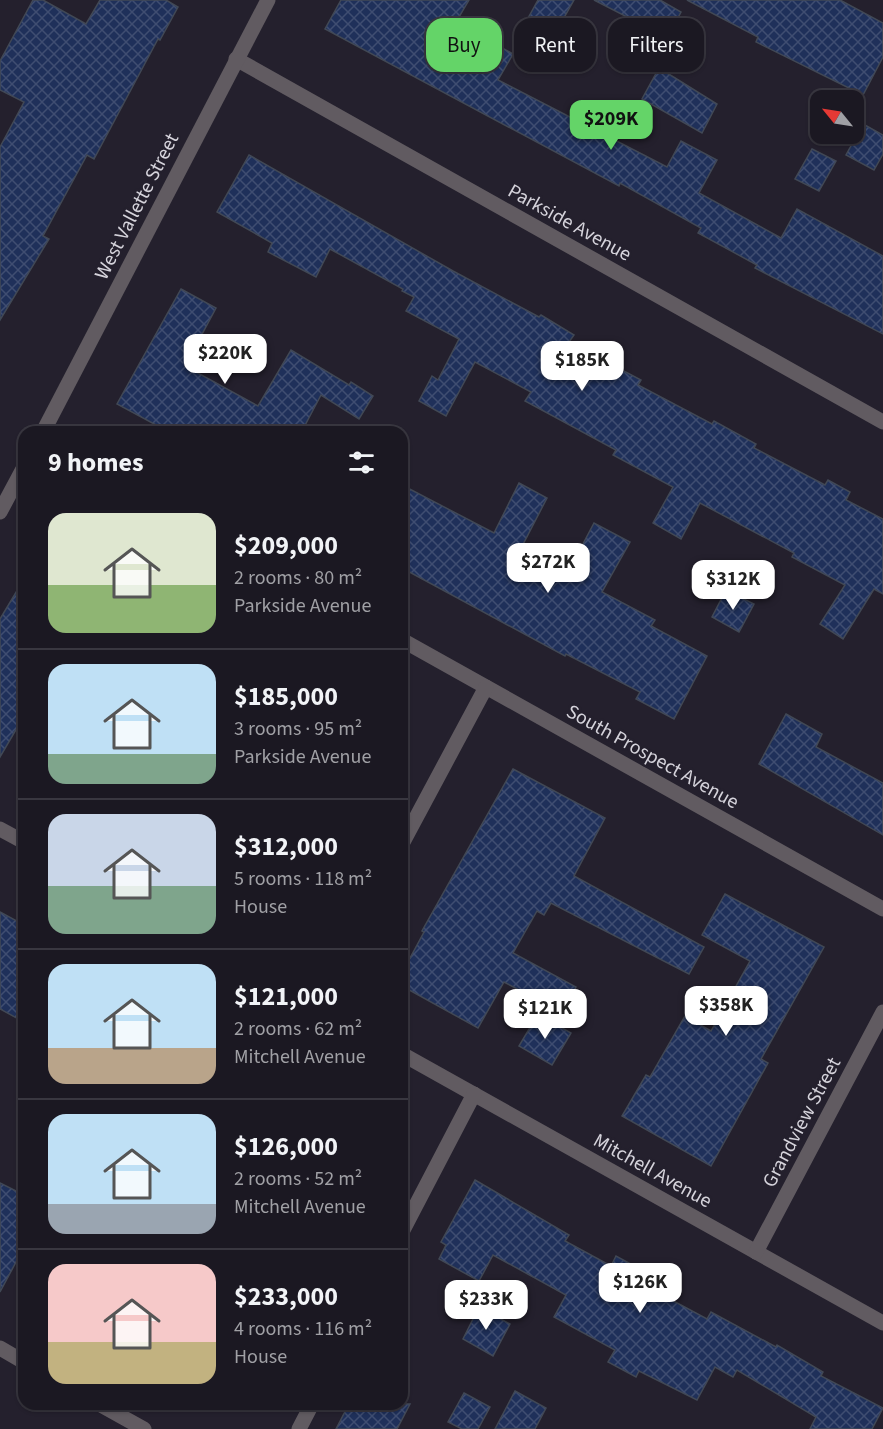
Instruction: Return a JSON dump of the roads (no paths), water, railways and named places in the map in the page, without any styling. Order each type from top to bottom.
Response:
[{"type":"street","name":"West Vallette Street","points":[[46,426],[268,0]]},
{"type":"street","name":"Parkside Avenue","points":[[236,59],[883,422]]},
{"type":"street","points":[[0,512],[18,478]]},
{"type":"street","name":"South Prospect Avenue","points":[[408,643],[883,909]]},
{"type":"street","points":[[408,833],[486,687]]},
{"type":"street","points":[[0,829],[18,839]]},
{"type":"street","name":"Grandview Street","points":[[756,1252],[883,1012]]},
{"type":"street","name":"Mitchell Avenue","points":[[408,1057],[883,1323]]},
{"type":"street","points":[[408,1220],[474,1094]]},
{"type":"street","points":[[0,1348],[18,1358]]},
{"type":"street","points":[[110,1410],[144,1429]]},
{"type":"street","points":[[299,1429],[309,1410]]}]
